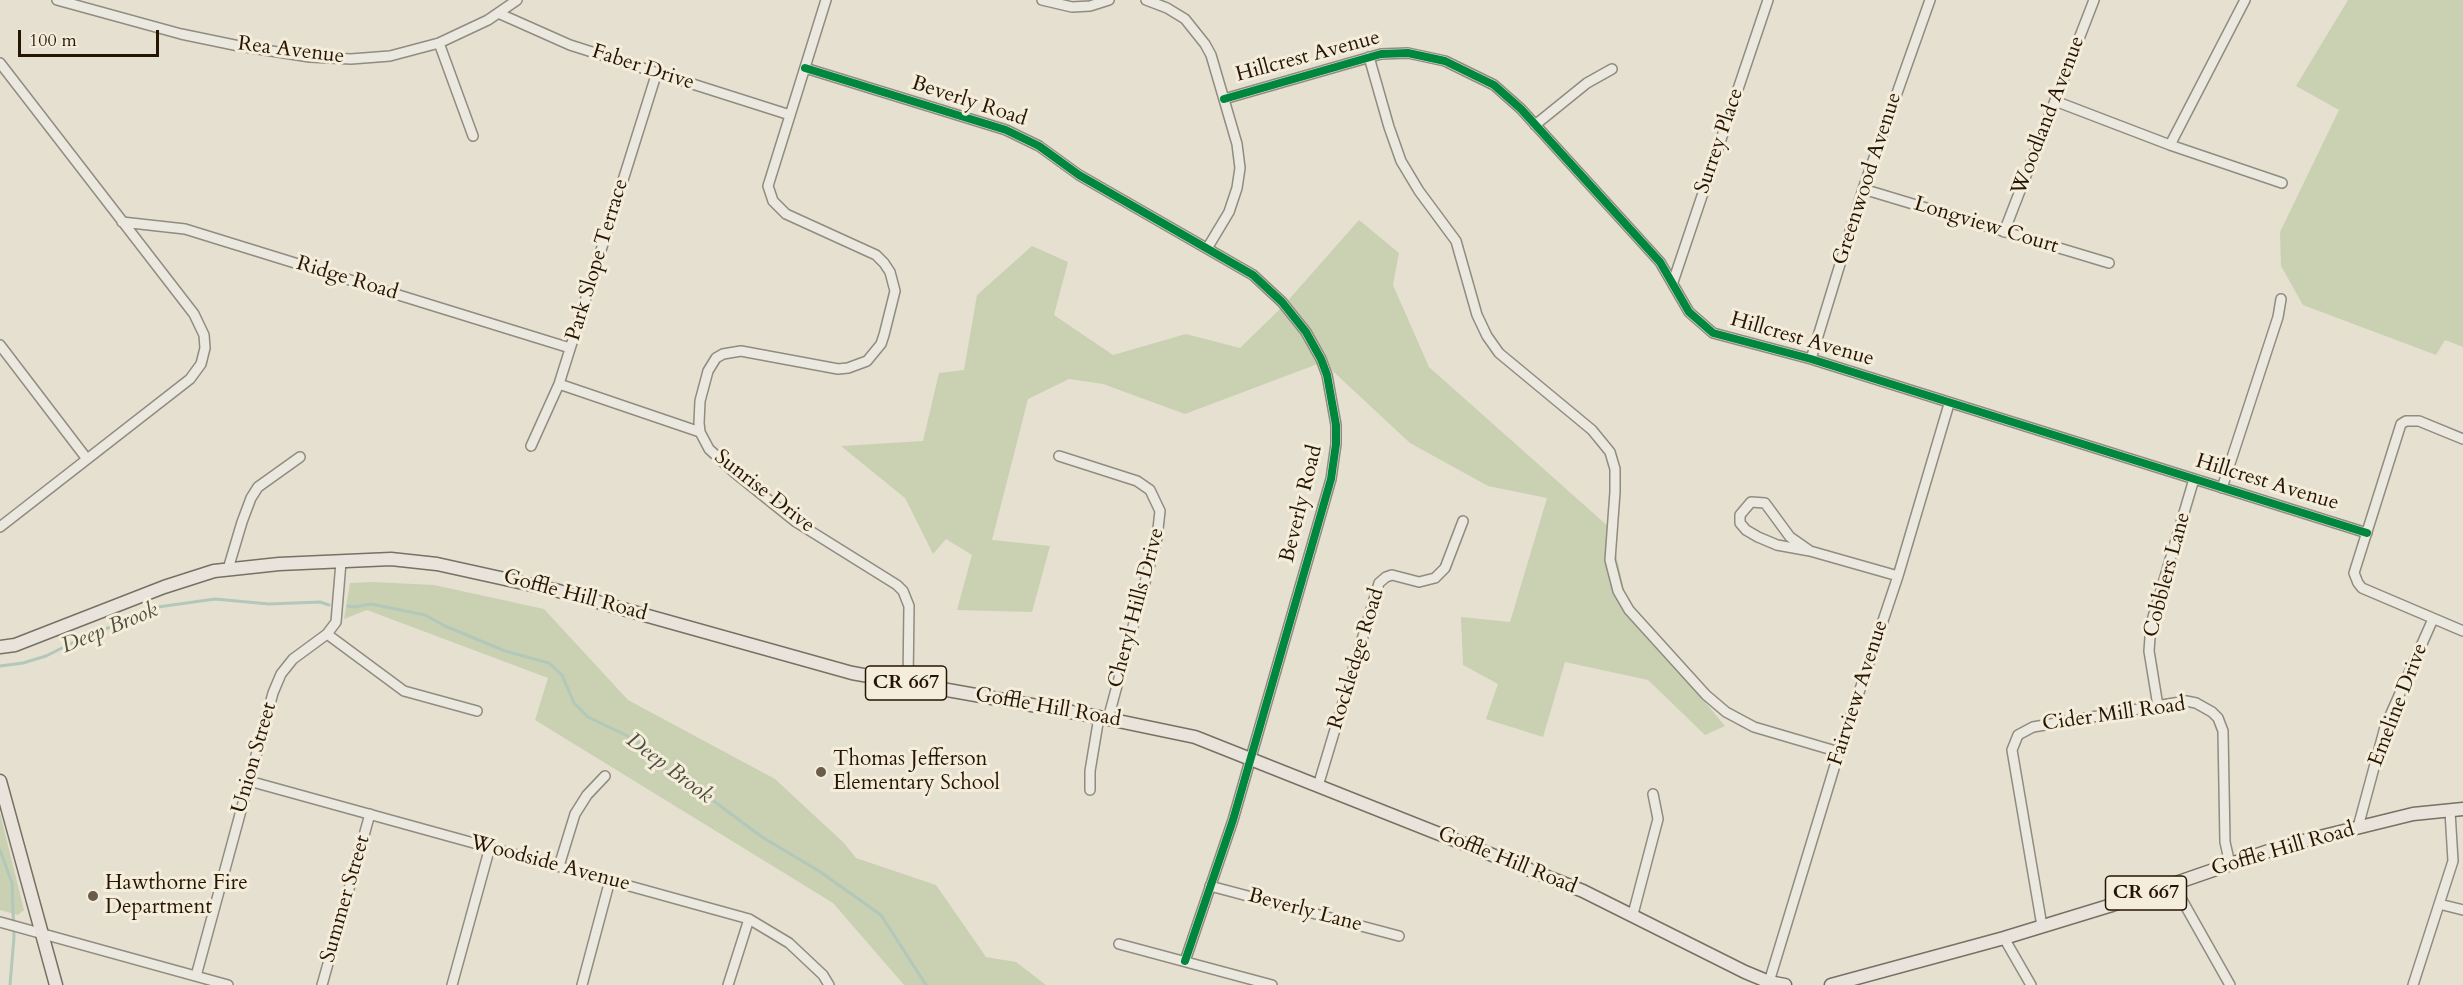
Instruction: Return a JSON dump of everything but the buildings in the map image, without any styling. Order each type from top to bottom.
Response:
[{"type":"main road","name":"Goffle Hill Road","points":[[0,647],[15,645],[50,633],[164,587],[200,575],[228,569],[341,561],[406,560],[437,564],[510,578],[852,673],[1103,718],[1195,737],[1583,891],[1745,972],[1769,982],[1785,985]]},
{"type":"main road","points":[[0,781],[56,985]]},
{"type":"main road","name":"Goffle Hill Road","points":[[1831,985],[2004,938],[2283,846],[2413,814],[2463,809]]},
{"type":"street","name":"Rea Avenue","points":[[57,0],[182,34],[310,57],[369,58],[408,52],[439,43],[473,28],[517,0]]},
{"type":"street","name":"Sunrise Drive","points":[[826,0],[768,186],[773,201],[786,214],[876,255],[890,272],[894,282],[894,300],[881,344],[873,354],[858,365],[838,369],[741,351],[732,351],[716,358],[708,371],[700,401],[700,432],[709,449],[796,522],[903,591],[909,606],[908,683]]},
{"type":"street","points":[[1042,0],[1072,7],[1090,6],[1109,0]]},
{"type":"street","points":[[1146,0],[1176,13],[1198,34],[1211,55],[1237,144],[1240,168],[1232,205],[1208,247]]},
{"type":"street","name":"Surrey Place","points":[[1673,282],[1768,0]]},
{"type":"street","name":"Greenwood Avenue","points":[[1811,359],[1863,189],[1930,0]]},
{"type":"street","name":"Woodland Avenue","points":[[2004,232],[2094,0]]},
{"type":"street","points":[[2170,145],[2245,0]]},
{"type":"street","name":"Faber Drive","points":[[498,13],[570,45],[790,115]]},
{"type":"street","points":[[439,43],[473,136]]},
{"type":"street","name":"Hillcrest Avenue","points":[[1224,99],[1370,57],[1408,53],[1445,61],[1481,77],[1504,92],[1660,262],[1689,312],[1713,333],[1811,359],[2367,533]]},
{"type":"street","points":[[1370,57],[1399,155],[1419,191],[1456,241],[1477,315],[1487,336],[1499,353],[1592,430],[1610,452],[1615,469],[1610,560],[1618,591],[1629,610],[1706,695],[1726,712],[1754,727],[1839,752]]},
{"type":"street","points":[[0,63],[199,322],[204,335],[205,353],[201,364],[190,379],[0,527]]},
{"type":"street","name":"Beverly Road","points":[[805,68],[1023,137],[1040,146],[1079,175],[1237,264],[1269,288],[1306,332],[1319,353],[1327,375],[1336,425],[1331,479],[1228,837],[1185,961]]},
{"type":"street","points":[[1535,125],[1581,87],[1612,69]]},
{"type":"street","name":"Park Slope Terrace","points":[[531,446],[559,384],[657,72]]},
{"type":"street","points":[[2055,101],[2170,145],[2282,183]]},
{"type":"street","name":"Longview Court","points":[[1863,189],[2109,263]]},
{"type":"street","name":"Ridge Road","points":[[122,222],[185,229],[570,348]]},
{"type":"street","points":[[2222,488],[2278,317],[2281,299]]},
{"type":"street","points":[[0,345],[87,459]]},
{"type":"street","points":[[559,384],[700,432]]},
{"type":"street","name":"Fairview Avenue","points":[[1769,982],[1839,752],[1898,576],[1949,404]]},
{"type":"street","name":"Emeline Drive","points":[[2463,439],[2419,420],[2406,421],[2401,424],[2354,573],[2362,588],[2463,631]]},
{"type":"street","name":"Cheryl Hills Drive","points":[[1059,456],[1137,481],[1150,490],[1160,511],[1157,538],[1103,718],[1090,771],[1090,790]]},
{"type":"street","points":[[228,569],[242,522],[255,492],[264,482],[300,457]]},
{"type":"street","name":"Cobblers Lane","points":[[2158,706],[2149,651],[2151,624],[2194,479]]},
{"type":"street","points":[[1810,551],[1790,537],[1765,503],[1751,502],[1740,515],[1740,523],[1746,530],[1777,545],[1810,551],[1898,576]]},
{"type":"street","name":"Rockledge Road","points":[[1318,786],[1379,583],[1392,575],[1419,582],[1435,578],[1445,568],[1463,520]]},
{"type":"street","points":[[341,561],[338,614],[336,622],[327,634],[404,691],[477,711]]},
{"type":"street","name":"Emeline Drive","points":[[2358,827],[2385,728],[2433,619]]},
{"type":"street","name":"Union Street","points":[[196,976],[273,693],[281,674],[293,659],[327,634]]},
{"type":"street","name":"Cider Mill Road","points":[[2042,926],[2013,755],[2014,742],[2018,735],[2033,727],[2186,701],[2196,703],[2212,712],[2222,726],[2225,842],[2230,864]]},
{"type":"street","points":[[559,866],[574,814],[587,795],[605,776]]},
{"type":"street","name":"Woodside Avenue","points":[[249,781],[749,919],[789,943],[823,975],[829,985]]},
{"type":"street","points":[[1633,914],[1658,819],[1653,794]]},
{"type":"street","points":[[2413,985],[2452,861],[2450,811]]},
{"type":"street","name":"Summer Street","points":[[322,985],[370,814]]},
{"type":"street","points":[[452,985],[490,847]]},
{"type":"street","points":[[582,985],[610,880]]},
{"type":"street","points":[[2173,884],[2230,985]]},
{"type":"street","name":"Beverly Lane","points":[[1210,886],[1399,936]]},
{"type":"street","points":[[2439,904],[2463,910]]},
{"type":"street","points":[[728,985],[749,919]]},
{"type":"street","points":[[4,924],[228,985]]},
{"type":"street","points":[[2004,938],[2031,985]]},
{"type":"street","points":[[1119,944],[1272,985]]},
{"type":"green space","points":[[2348,0],[2463,0],[2463,347],[2445,340],[2436,355],[2303,305],[2281,266],[2280,232],[2339,110],[2296,86]]},
{"type":"green space","points":[[1359,220],[1399,253],[1393,285],[1429,367],[1610,528],[1629,611],[1725,726],[1705,735],[1648,680],[1565,662],[1543,737],[1486,719],[1498,684],[1463,665],[1461,617],[1510,622],[1547,498],[1488,486],[1410,443],[1323,362],[1185,414],[1103,384],[1069,379],[1028,399],[992,540],[1050,546],[1032,612],[957,610],[972,555],[946,539],[933,554],[905,498],[841,446],[923,441],[939,373],[964,370],[977,295],[1032,246],[1068,262],[1054,315],[1113,355],[1186,334],[1240,348],[1284,305]]},
{"type":"green space","points":[[350,583],[434,585],[544,609],[628,700],[775,779],[844,843],[856,858],[936,885],[986,957],[1016,962],[1046,985],[904,985],[833,903],[535,720],[548,678],[367,610],[344,619]]},
{"type":"green space","points":[[0,813],[24,910],[18,915],[0,910]]},
{"type":"waterway","name":"Deep Brook","points":[[0,666],[23,663],[46,656],[158,607],[215,599],[269,604],[320,602],[329,605]]},
{"type":"waterway","name":"Deep Brook","points":[[348,606],[371,604],[425,615],[445,626],[505,651],[549,663],[562,675],[574,703],[588,717],[636,740],[651,757],[677,778],[707,796],[762,837],[819,871],[881,915],[926,985]]},
{"type":"waterway","points":[[0,850],[12,883],[14,937],[10,985]]},
{"type":"cycle path","points":[[1224,99],[1381,54],[1408,53],[1445,61],[1494,85],[1521,109],[1660,262],[1689,312],[1713,333],[1811,359],[2367,533]]},
{"type":"cycle path","points":[[805,68],[1006,130],[1039,146],[1079,175],[1253,275],[1282,302],[1306,332],[1321,359],[1327,375],[1336,425],[1331,479],[1233,820],[1185,961]]},
{"type":"place","name":"Thomas Jefferson Elementary School","points":[[821,772]]},
{"type":"place","name":"Hawthorne Fire Department","points":[[93,896]]}]
